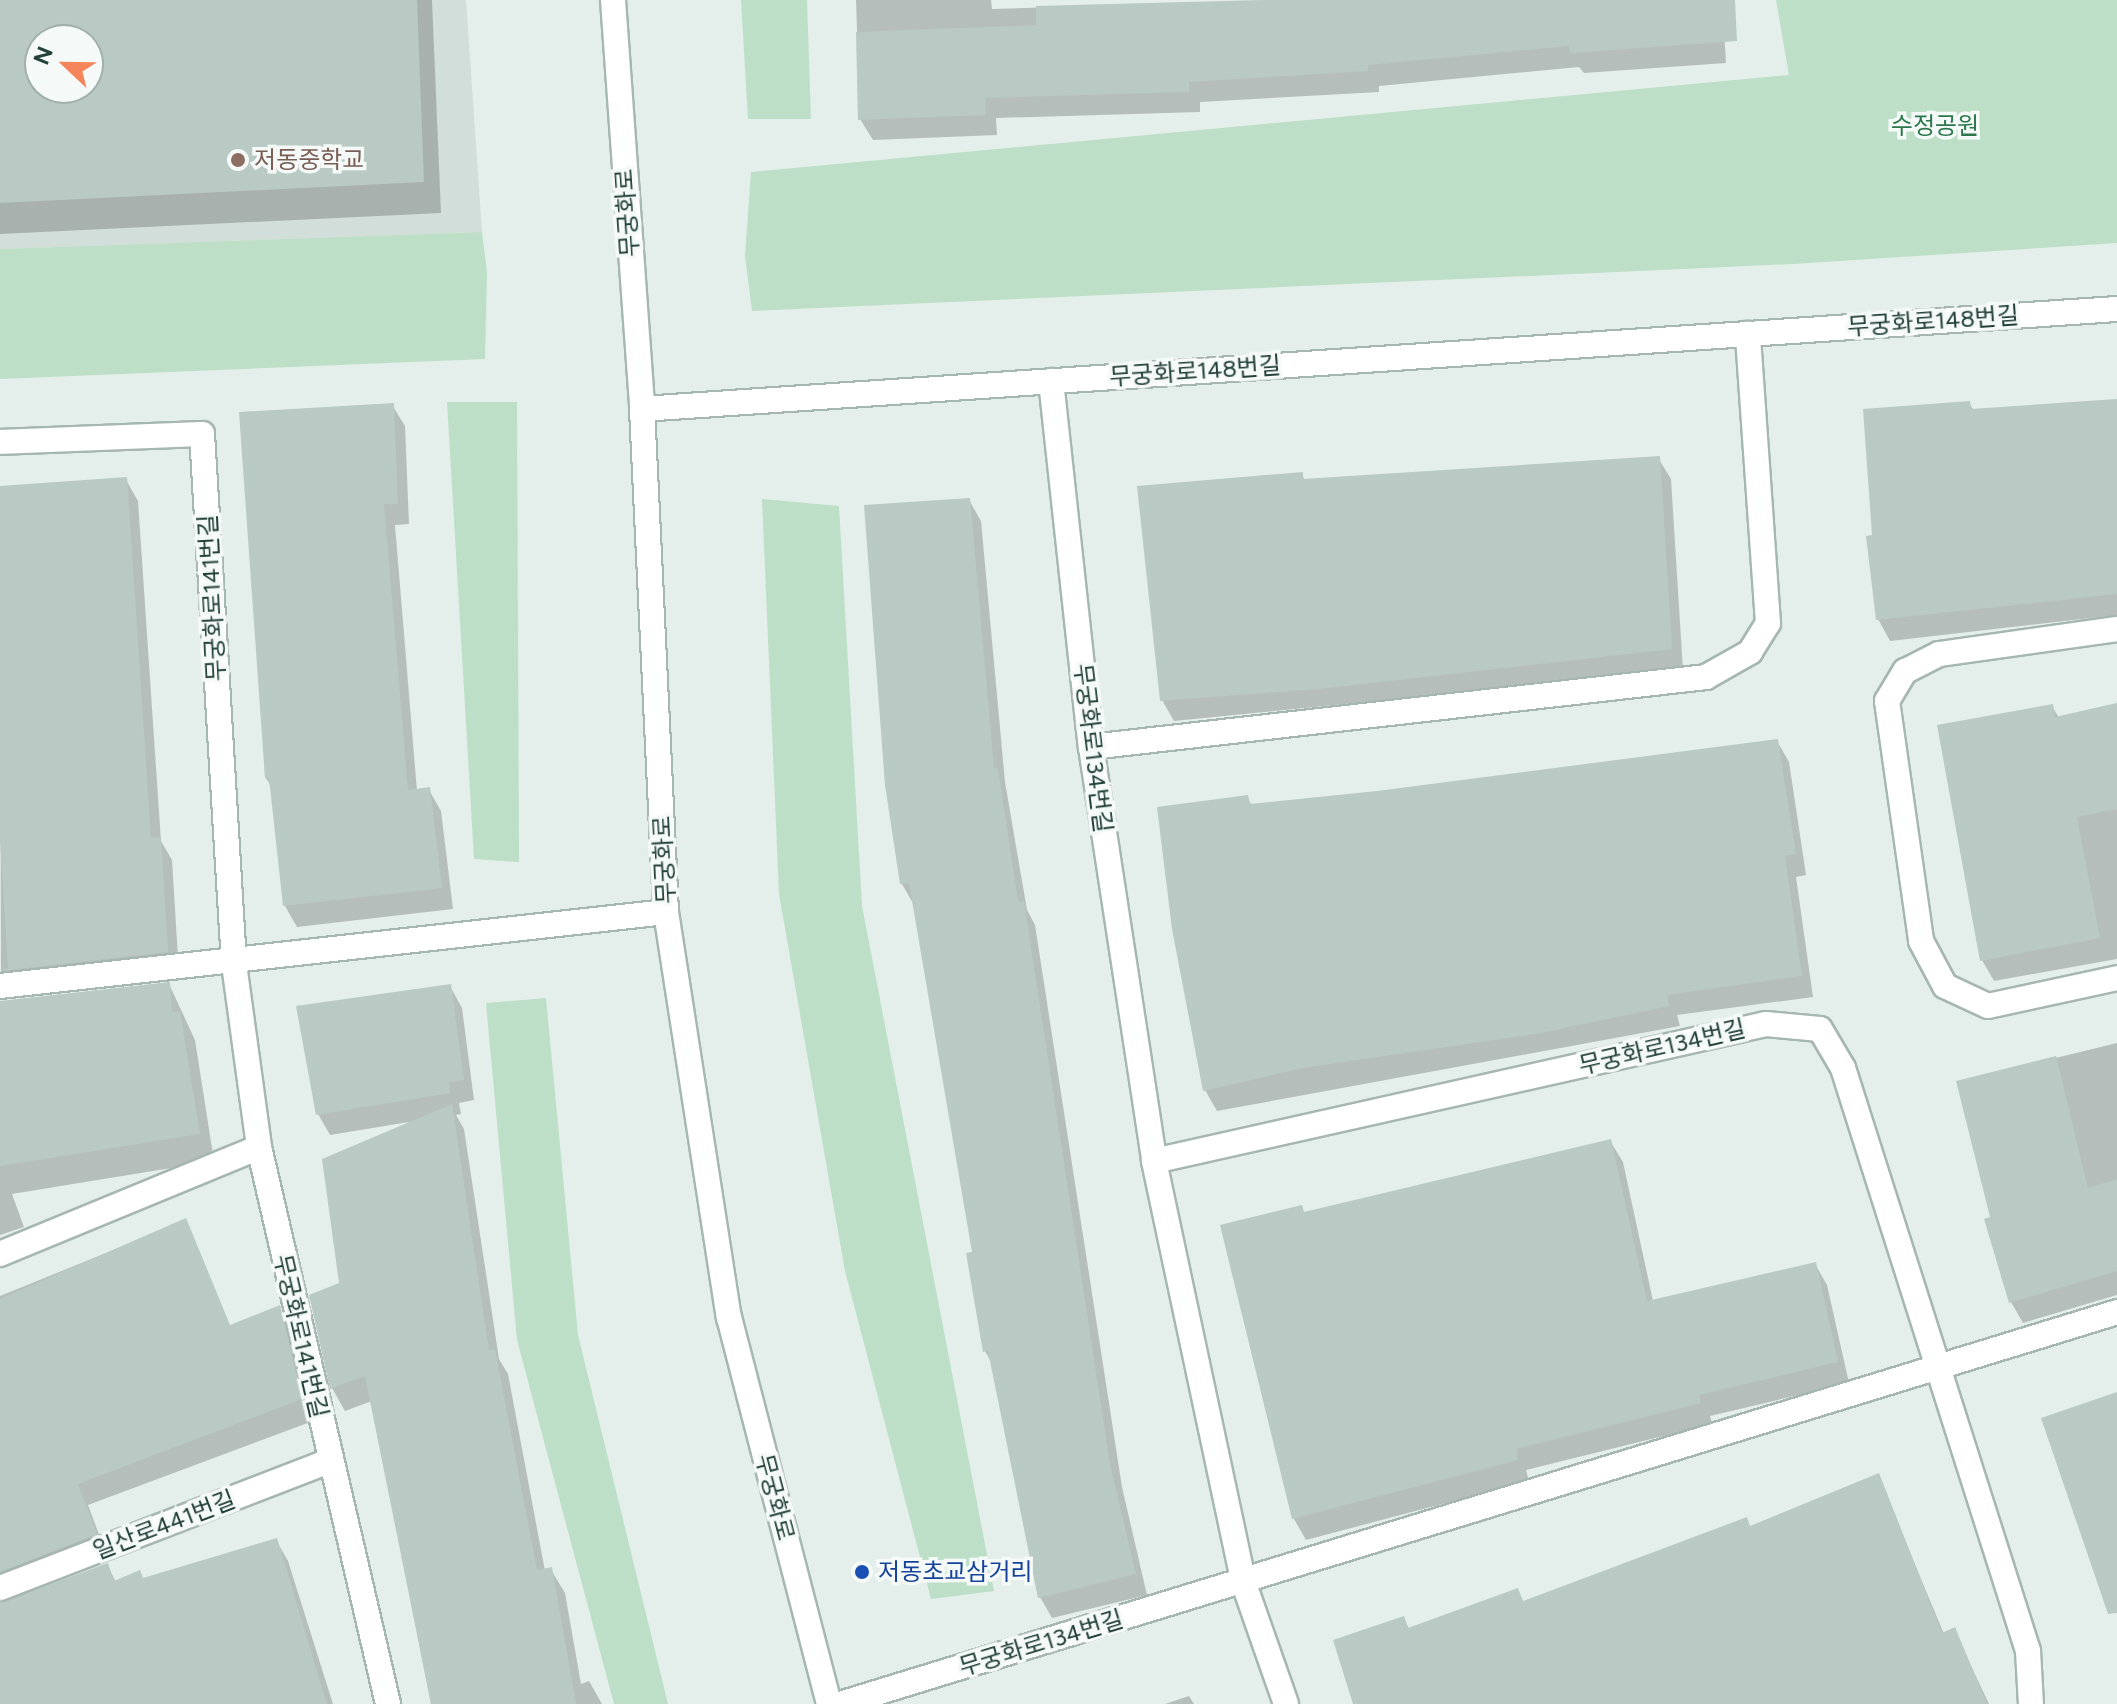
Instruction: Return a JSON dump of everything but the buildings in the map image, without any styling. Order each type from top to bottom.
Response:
[{"type":"street","name":"무궁화로","points":[[613,0],[642,409],[666,912],[729,1317],[829,1704]]},
{"type":"street","name":"무궁화로148번길","points":[[642,409],[2117,309]]},
{"type":"street","points":[[1091,747],[1706,677],[1750,652],[1768,623],[1748,334]]},
{"type":"street","name":"무궁화로134번길","points":[[1051,381],[1091,747],[1154,1161],[1243,1581]]},
{"type":"street","name":"무궁화로141번길","points":[[0,442],[202,434],[234,964],[259,1147],[329,1461],[388,1704]]},
{"type":"street","points":[[2117,629],[1939,654],[1905,671],[1887,701],[1921,941],[1945,986],[1988,1006],[2117,978]]},
{"type":"street","points":[[0,986],[234,964],[666,912]]},
{"type":"street","name":"무궁화로134번길","points":[[1154,1161],[1766,1024],[1820,1029],[1843,1068],[2028,1651],[2031,1704]]},
{"type":"street","points":[[0,1254],[259,1147]]},
{"type":"street","name":"무궁화로134번길","points":[[840,1704],[2117,1312]]},
{"type":"street","name":"일산로441번길","points":[[0,1588],[329,1461]]},
{"type":"street","points":[[1243,1581],[1286,1704]]},
{"type":"shaded area","name":"저동중학교","points":[[0,0],[466,0],[482,232],[0,249]]},
{"type":"green space","points":[[741,0],[807,0],[811,119],[748,119]]},
{"type":"green space","name":"수정공원","points":[[1776,0],[2117,0],[2117,243],[1793,264],[752,311],[745,256],[751,172],[1789,75]]},
{"type":"green space","points":[[482,232],[487,272],[485,359],[0,379],[0,249]]},
{"type":"green space","points":[[447,402],[517,402],[519,862],[474,859]]},
{"type":"green space","points":[[762,499],[839,506],[862,906],[994,1591],[931,1599],[845,1271],[779,894]]},
{"type":"green space","points":[[546,998],[578,1335],[668,1704],[614,1704],[517,1340],[486,1003]]},
{"type":"place","name":"저동중학교","points":[[238,160]]},
{"type":"place","name":"저동초교삼거리","points":[[862,1572]]}]
